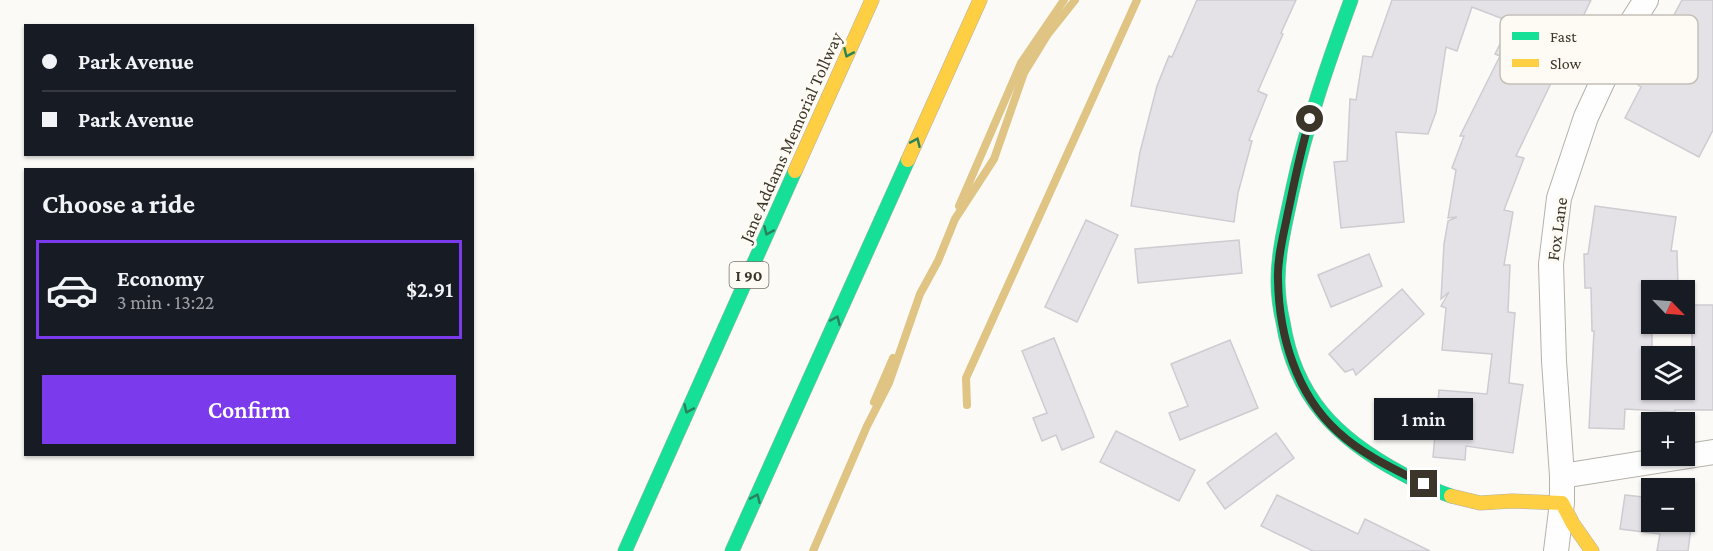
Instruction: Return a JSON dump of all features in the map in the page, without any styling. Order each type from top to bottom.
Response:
[{"type":"main road","name":"Jane Addams Memorial Tollway","points":[[625,551],[873,0]]},
{"type":"main road","points":[[732,551],[980,0]]},
{"type":"main road","points":[[1351,0],[1327,63],[1299,157],[1281,247],[1278,279],[1282,317],[1288,351],[1296,374],[1322,415],[1338,432],[1370,456],[1442,494],[1480,503],[1512,501],[1562,503],[1573,524],[1592,551]]},
{"type":"street","name":"Fox Lane","points":[[1636,15],[1646,0]]},
{"type":"street","name":"Fox Lane","points":[[1556,551],[1562,503],[1562,477],[1554,361],[1551,264],[1559,198],[1586,117],[1601,84]]},
{"type":"street","points":[[1562,477],[1713,452]]},
{"type":"building","points":[[1197,0],[1296,0],[1258,91],[1267,95],[1249,140],[1252,141],[1238,193],[1234,222],[1131,206],[1140,152],[1157,86]]},
{"type":"building","points":[[1392,0],[1591,0],[1584,15],[1500,15],[1500,18],[1472,7],[1457,51],[1446,47],[1436,112],[1428,134],[1396,132],[1404,222],[1341,228],[1334,162],[1347,161],[1350,99],[1356,100],[1363,56],[1372,57]]},
{"type":"building","points":[[1682,0],[1713,0],[1713,130],[1699,157],[1625,118],[1641,87],[1637,84],[1698,84],[1698,15],[1674,15]]},
{"type":"building","points":[[1500,44],[1500,56],[1495,54]]},
{"type":"building","points":[[1500,56],[1500,84],[1551,84],[1516,156],[1524,158],[1504,210],[1513,212],[1504,265],[1510,265],[1508,312],[1515,313],[1509,383],[1523,385],[1513,453],[1466,446],[1465,460],[1433,457],[1439,390],[1487,394],[1492,354],[1442,350],[1446,308],[1441,306],[1449,292],[1441,299],[1444,244],[1448,221],[1457,217],[1448,218],[1456,170],[1452,168],[1464,136],[1460,136]]},
{"type":"building","points":[[1595,206],[1676,217],[1671,251],[1677,251],[1678,280],[1641,280],[1641,334],[1652,334],[1652,346],[1641,346],[1641,400],[1695,400],[1695,346],[1692,346],[1692,334],[1695,334],[1695,305],[1713,305],[1713,410],[1675,410],[1675,412],[1625,409],[1624,429],[1589,428],[1594,331],[1592,331],[1591,288],[1585,288],[1584,254],[1588,254]]},
{"type":"building","points":[[1086,220],[1118,235],[1077,322],[1045,307]]},
{"type":"building","points":[[1239,240],[1242,273],[1138,283],[1135,249]]},
{"type":"building","points":[[1369,254],[1382,286],[1331,307],[1318,275]]},
{"type":"building","points":[[1402,289],[1424,314],[1356,375],[1353,369],[1345,372],[1329,354]]},
{"type":"building","points":[[1054,338],[1094,437],[1062,450],[1056,435],[1042,441],[1033,418],[1047,413],[1022,351]]},
{"type":"building","points":[[1230,340],[1258,408],[1180,440],[1169,413],[1188,406],[1171,364]]},
{"type":"building","points":[[1116,431],[1195,470],[1179,501],[1100,462]]},
{"type":"building","points":[[1276,433],[1294,458],[1225,509],[1207,483]]},
{"type":"building","points":[[1277,495],[1358,534],[1365,519],[1430,551],[1313,551],[1261,526]]},
{"type":"building","points":[[1625,495],[1641,497],[1641,532],[1620,529]]},
{"type":"building","points":[[1644,532],[1690,532],[1688,551],[1657,551],[1660,534]]},
{"type":"waterway","points":[[959,206],[1021,63],[1064,0]]},
{"type":"waterway","points":[[813,551],[867,426],[889,383],[920,294],[938,261],[955,219],[994,159],[1024,73],[1048,34],[1075,0]]},
{"type":"waterway","points":[[967,405],[966,378],[1137,0]]},
{"type":"waterway","points":[[874,402],[893,358]]},
{"type":"traffic: fast","points":[[1351,0],[1318,95],[1292,192],[1278,270],[1282,317],[1297,372],[1308,394],[1338,430],[1378,460],[1419,483],[1451,496]]},
{"type":"traffic: fast","points":[[732,551],[908,160]]},
{"type":"traffic: fast","points":[[625,551],[795,171]]},
{"type":"traffic: slow","points":[[795,171],[872,0]]},
{"type":"traffic: slow","points":[[908,160],[980,0]]},
{"type":"traffic: slow","points":[[1451,496],[1480,503],[1512,501],[1562,503],[1573,524],[1592,551]]},
{"type":"route","points":[[1310,119],[1299,157],[1281,247],[1278,279],[1288,351],[1296,374],[1308,395],[1338,432],[1370,456],[1424,484]]}]
